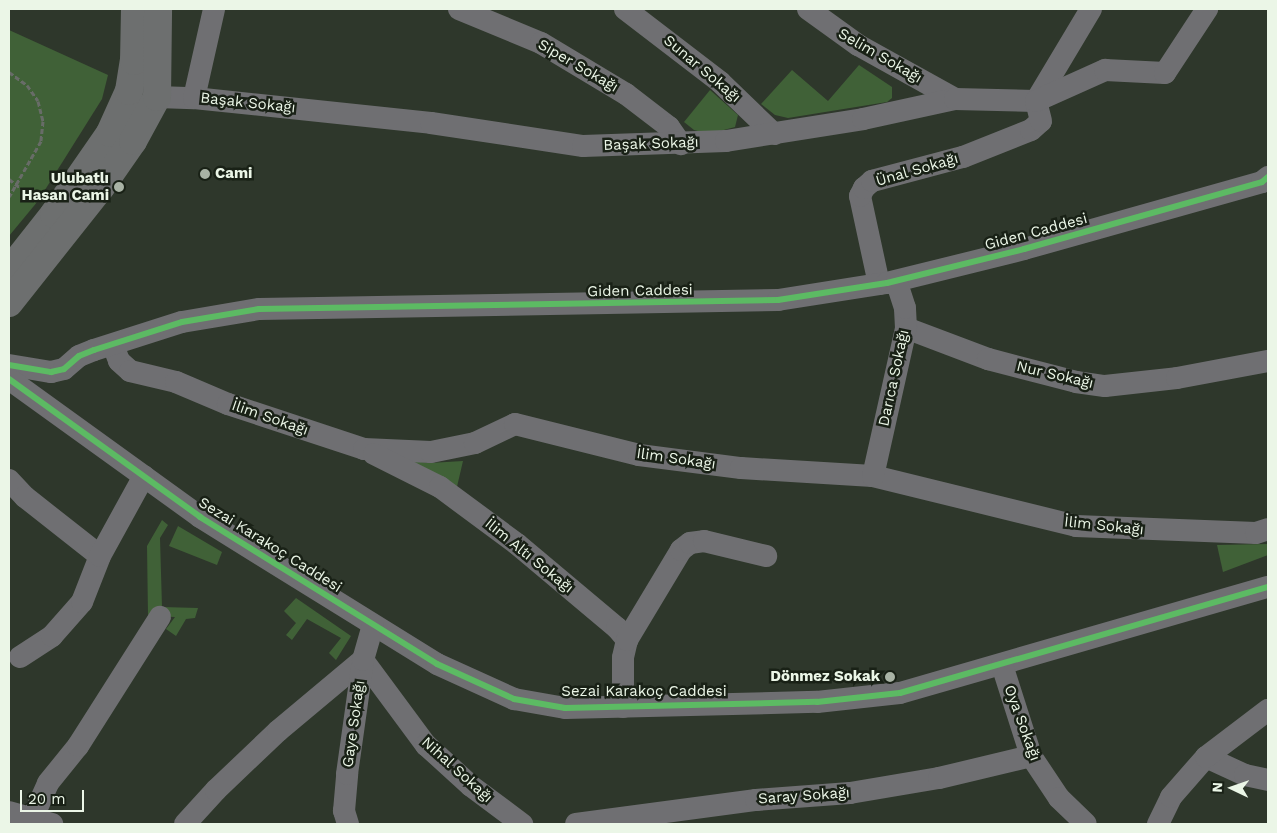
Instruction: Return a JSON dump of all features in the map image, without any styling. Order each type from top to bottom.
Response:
[{"type":"main road","points":[[9,271],[54,214],[110,133],[129,90],[134,61],[135,9]]},
{"type":"main road","points":[[9,303],[101,187],[132,141],[157,97],[158,9]]},
{"type":"main road","points":[[129,90],[157,97]]},
{"type":"street","points":[[194,98],[214,9]]},
{"type":"street","name":"Siper Sokağı","points":[[459,9],[541,43],[626,94],[670,127],[682,144]]},
{"type":"street","name":"Sunar Sokağı","points":[[625,9],[720,82],[774,134]]},
{"type":"street","name":"Selim Sokağı","points":[[808,9],[858,46],[955,99]]},
{"type":"street","points":[[1036,101],[1091,9]]},
{"type":"street","points":[[1036,101],[1105,70],[1165,73],[1207,9]]},
{"type":"street","name":"Başak Sokağı","points":[[157,97],[194,98],[431,123],[544,143],[583,146],[682,144],[774,134],[955,99],[1036,101]]},
{"type":"street","name":"Ünal Sokağı","points":[[888,282],[860,196],[864,188],[872,181],[963,157],[1031,130],[1041,121],[1036,101]]},
{"type":"street","name":"Giden Caddesi","points":[[9,365],[51,372],[64,369],[80,356],[182,322],[259,309],[778,300],[888,282],[1043,244],[1262,182],[1268,177]]},
{"type":"street","name":"Darıca Sokağı","points":[[873,476],[906,328],[906,308],[888,282]]},
{"type":"street","name":"Nur Sokağı","points":[[906,328],[988,358],[1076,382],[1105,386],[1177,378],[1268,361]]},
{"type":"street","name":"İlim Sokağı","points":[[113,345],[119,361],[130,371],[176,382],[228,404],[364,449],[431,452],[475,443],[515,424],[639,455],[741,468],[873,476],[1076,526],[1256,533],[1268,529]]},
{"type":"street","name":"Sezai Karakoç Caddesi","points":[[9,379],[200,517],[454,674],[514,699],[566,708],[817,702],[900,694],[1268,587]]},
{"type":"street","name":"İlim Altı Sokağı","points":[[364,449],[440,487],[517,544],[617,628],[627,640]]},
{"type":"street","points":[[20,657],[52,636],[82,602],[100,556],[144,476]]},
{"type":"street","points":[[9,480],[24,497],[100,556]]},
{"type":"street","points":[[623,706],[623,658],[627,640],[681,550],[690,543],[704,541],[766,556]]},
{"type":"street","points":[[9,812],[42,820],[48,783],[78,746],[160,617]]},
{"type":"street","name":"Gaye Sokağı","points":[[348,824],[344,811],[346,784],[363,660],[373,625]]},
{"type":"street","points":[[185,824],[216,790],[278,731],[363,660]]},
{"type":"street","name":"Nihal Sokağı","points":[[363,660],[426,745],[471,786],[522,824]]},
{"type":"street","name":"Oya Sokağı","points":[[1002,665],[1031,756],[1059,798],[1086,824]]},
{"type":"street","points":[[1158,824],[1171,797],[1206,757],[1268,710]]},
{"type":"street","name":"Saray Sokağı","points":[[576,824],[756,800],[850,793],[940,778],[1031,756]]},
{"type":"street","points":[[1206,757],[1245,775],[1268,780]]},
{"type":"path","points":[[9,72],[27,85],[38,101],[43,121],[41,141],[9,197]]},
{"type":"path","points":[[9,179],[54,214]]},
{"type":"green space","points":[[9,30],[108,75],[102,99],[38,201],[9,236]]},
{"type":"green space","points":[[859,65],[892,87],[892,98],[887,102],[788,118],[775,115],[761,104],[792,70],[828,101]]},
{"type":"green space","points":[[710,90],[738,115],[735,127],[709,134],[694,130],[684,122]]},
{"type":"green space","points":[[394,459],[430,463],[463,461],[456,491]]},
{"type":"green space","points":[[162,520],[168,525],[160,538],[162,607],[198,608],[195,618],[186,619],[176,636],[166,629],[175,617],[148,616],[147,546]]},
{"type":"green space","points":[[178,526],[222,552],[217,565],[169,546]]},
{"type":"green space","points":[[1268,544],[1268,555],[1223,572],[1217,545]]},
{"type":"green space","points":[[296,598],[351,636],[336,660],[329,653],[341,638],[307,619],[292,640],[286,635],[296,623],[284,611]]},
{"type":"cycle path","points":[[9,365],[51,372],[64,369],[79,356],[94,350],[182,322],[259,309],[778,300],[887,283],[1024,249],[1262,182],[1268,177]]},
{"type":"cycle path","points":[[9,379],[200,517],[437,664],[514,699],[565,708],[817,702],[900,693],[1268,587]]},
{"type":"place","name":"Cami","points":[[205,174]]},
{"type":"place","name":"Ulubatlı Hasan Cami","points":[[119,187]]},
{"type":"place","name":"Dönmez Sokak","points":[[890,677]]}]
